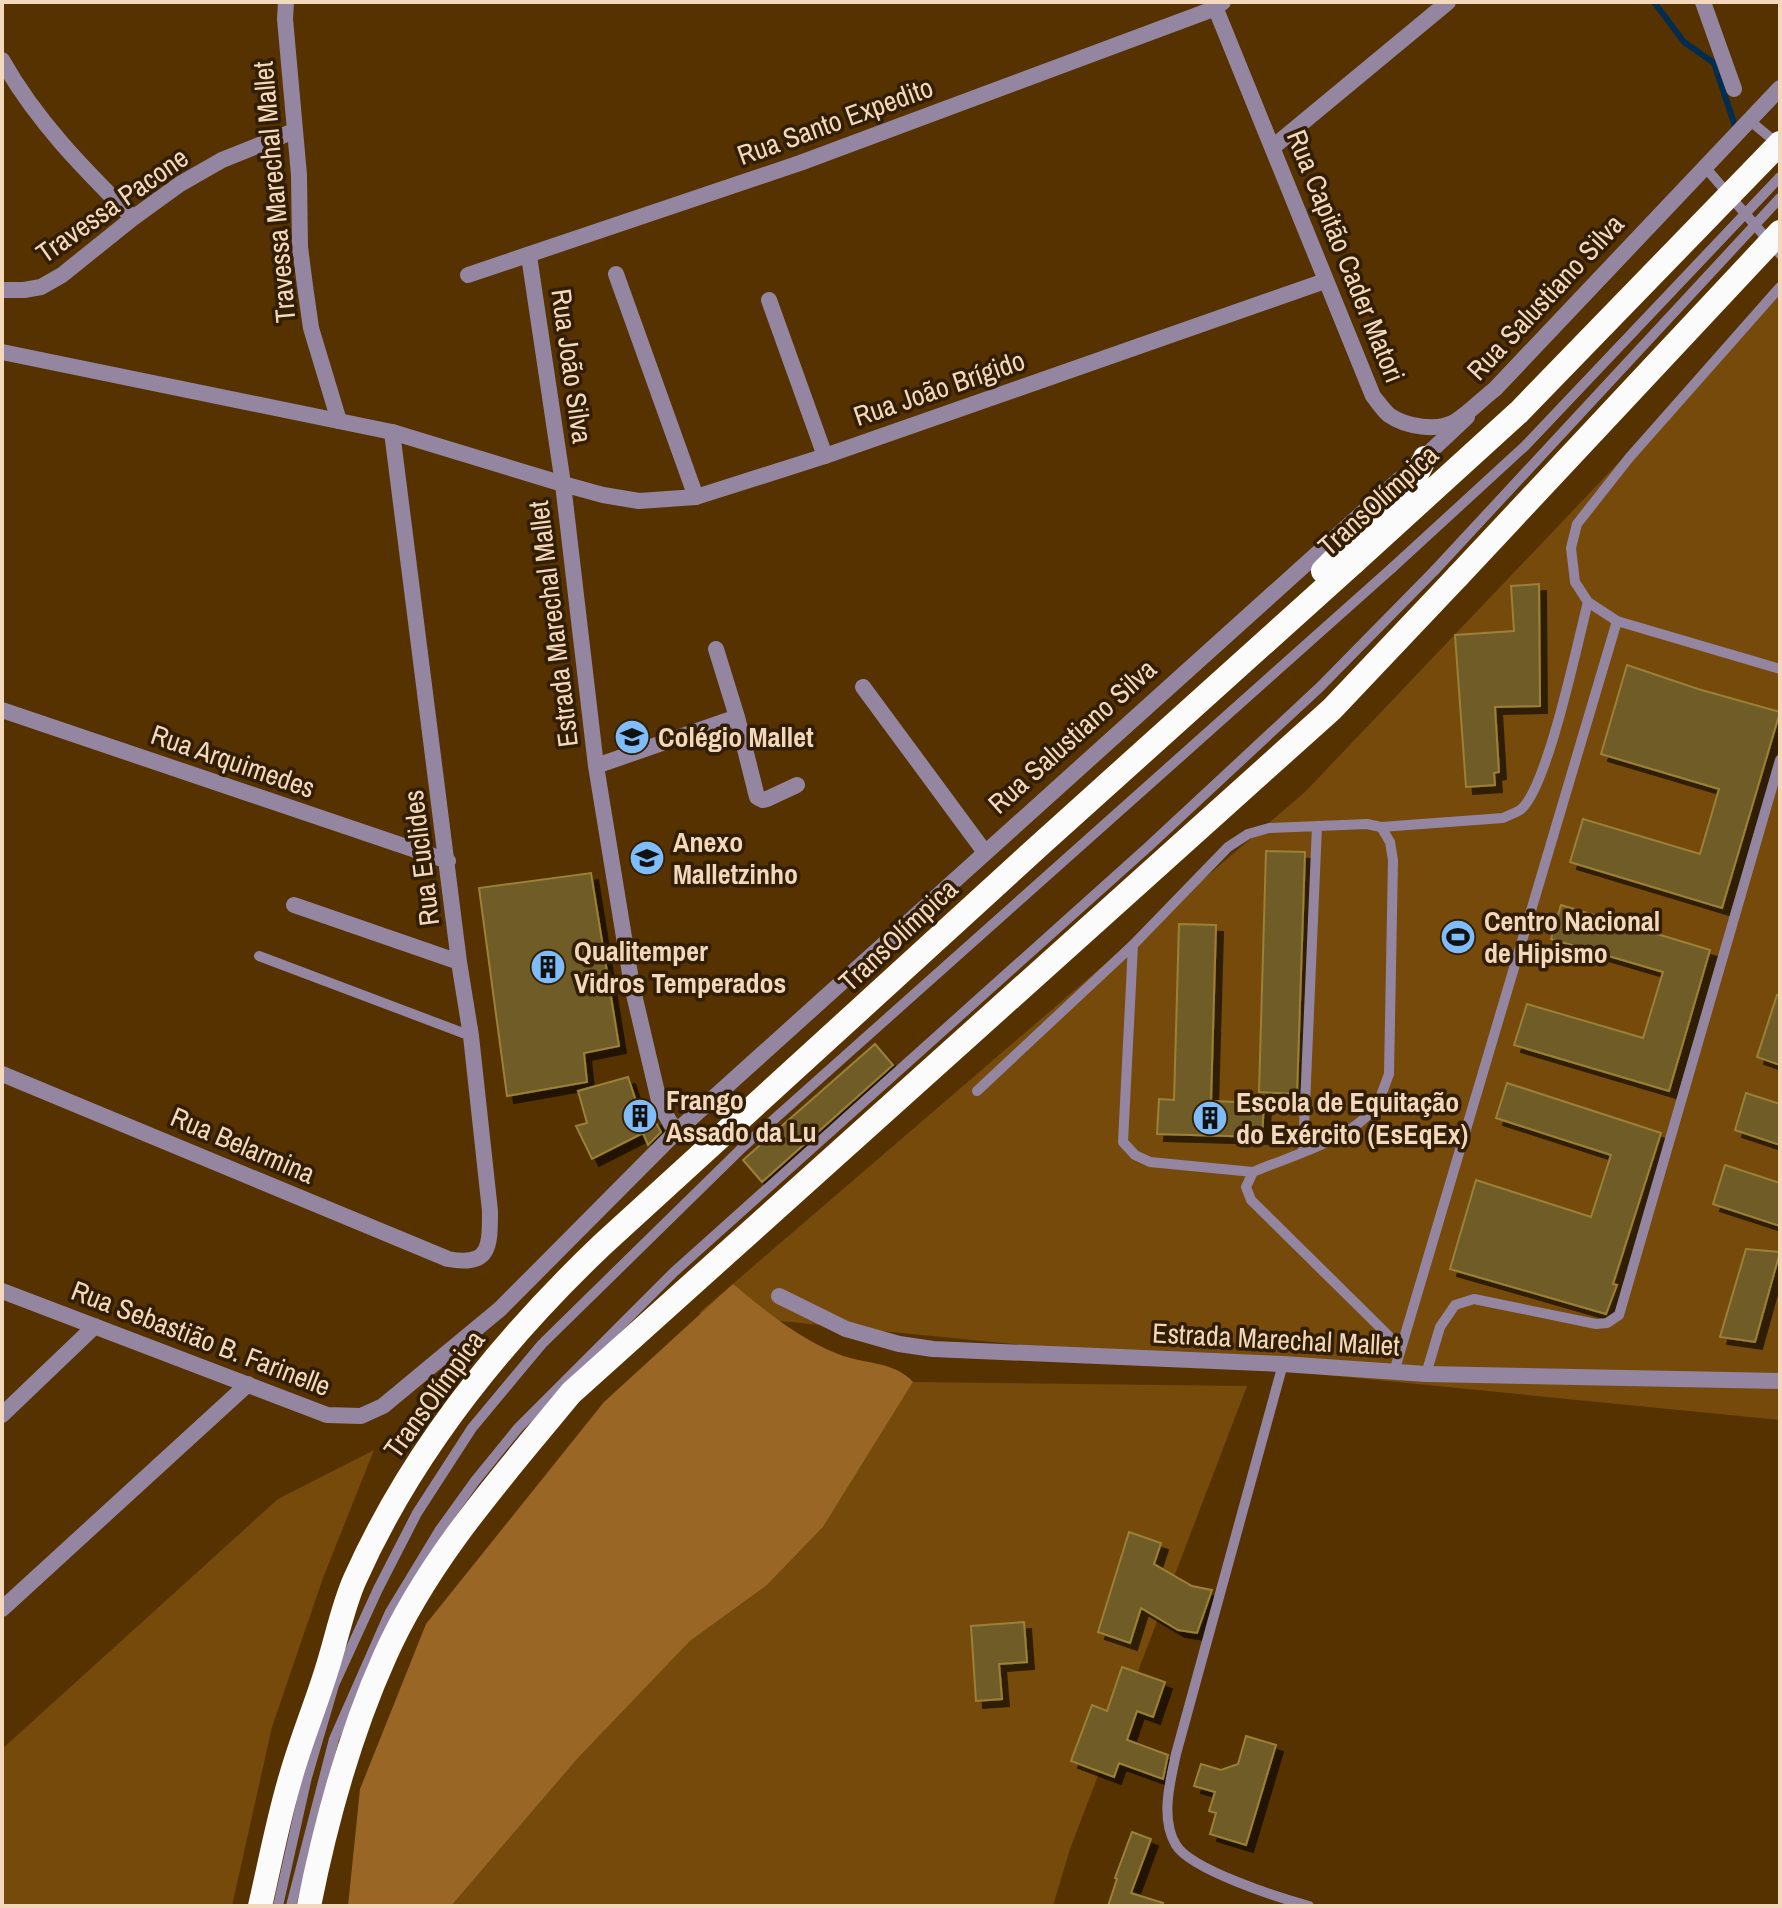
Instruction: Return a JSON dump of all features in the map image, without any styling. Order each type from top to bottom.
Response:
[{"type":"highway","name":"TransOlímpica","points":[[260,1906],[291,1776],[353,1582],[399,1493],[454,1409],[512,1339],[565,1280],[1519,412],[1780,144]]},
{"type":"highway","points":[[309,1906],[328,1815],[385,1655],[452,1541],[495,1483],[571,1393],[1332,709],[1446,573],[1780,232]]},
{"type":"highway","points":[[1041,844],[1090,788],[1317,577],[1415,478],[1425,458]]},
{"type":"street","name":"Travessa Marechal Mallet","points":[[286,2],[299,175],[300,247],[311,328],[339,421]]},
{"type":"street","points":[[1273,147],[1448,2]]},
{"type":"street","points":[[1703,2],[1708,24],[1734,89]]},
{"type":"street","name":"Rua Capitão Cader Matori","points":[[1217,4],[1373,396],[1387,414],[1402,422],[1424,427],[1445,426],[1456,421],[1495,389]]},
{"type":"street","name":"Rua Santo Expedito","points":[[468,275],[800,163],[1217,4]]},
{"type":"street","points":[[2,60],[69,155],[133,218]]},
{"type":"street","name":"Rua Salustiano Silva","points":[[383,1406],[500,1309],[679,1129],[984,851],[1425,458],[1495,389],[1780,88]]},
{"type":"street","name":"Travessa Pacone","points":[[2,290],[41,287],[62,275],[180,184],[222,160],[294,131]]},
{"type":"street","name":"Rua João Silva","points":[[529,256],[563,484]]},
{"type":"street","points":[[616,274],[696,497]]},
{"type":"street","name":"Rua João Brígido","points":[[563,484],[639,501],[696,497],[825,456],[1325,281]]},
{"type":"street","points":[[769,300],[825,456]]},
{"type":"street","name":"Estrada Marechal Mallet","points":[[2,352],[392,432],[563,484],[596,766],[632,986],[660,1105],[671,1124],[679,1129]]},
{"type":"street","name":"Rua Euclides","points":[[392,432],[471,1036],[490,1211],[487,1250],[480,1259],[464,1262]]},
{"type":"street","points":[[716,649],[757,797],[767,799],[797,785]]},
{"type":"street","points":[[863,687],[984,851]]},
{"type":"street","name":"Rua Arquimedes","points":[[2,710],[448,861]]},
{"type":"street","points":[[596,766],[737,717]]},
{"type":"street","points":[[294,905],[459,962]]},
{"type":"street","name":"Rua Belarmina","points":[[2,1074],[448,1259],[464,1262]]},
{"type":"street","name":"Rua Sebastião B. Farinelle","points":[[2,1291],[327,1415],[361,1416],[383,1406]]},
{"type":"street","name":"Estrada Marechal Mallet","points":[[779,1296],[868,1337],[933,1349],[1283,1364],[1426,1374],[1780,1381]]},
{"type":"street","points":[[2,1415],[95,1326]]},
{"type":"street","points":[[2,1609],[248,1384]]},
{"type":"lane","points":[[1749,120],[1780,144]]},
{"type":"lane","points":[[1704,166],[1780,254]]},
{"type":"lane","name":"TransOlímpica","points":[[278,1906],[307,1777],[334,1685],[378,1589],[417,1513],[472,1428],[542,1344],[744,1146],[1525,446],[1780,177]]},
{"type":"lane","points":[[291,1906],[334,1739],[390,1612],[439,1531],[518,1428],[674,1272],[1148,847],[1446,573],[1780,198]]},
{"type":"lane","points":[[1780,287],[1629,458],[1577,524],[1571,548],[1575,582],[1588,602],[1617,621],[1780,669]]},
{"type":"lane","points":[[977,1091],[1133,945],[1228,847],[1248,834],[1269,828],[1367,824],[1381,827],[1503,818],[1522,809],[1535,789],[1551,746],[1588,602]]},
{"type":"lane","points":[[1394,1372],[1617,621]]},
{"type":"lane","points":[[1426,1374],[1440,1327],[1455,1305],[1474,1299],[1596,1324],[1607,1323],[1619,1315],[1780,760]]},
{"type":"lane","points":[[1303,1151],[1317,826]]},
{"type":"lane","points":[[1133,945],[1123,1142],[1135,1155],[1150,1162],[1253,1172],[1303,1151],[1359,1124],[1377,1104],[1389,1074],[1393,860],[1390,842],[1381,827]]},
{"type":"lane","points":[[259,956],[471,1036]]},
{"type":"lane","points":[[1253,1172],[1246,1187],[1251,1200],[1401,1348]]},
{"type":"lane","points":[[1283,1364],[1176,1754],[1169,1789],[1168,1818],[1176,1845],[1197,1864],[1309,1906]]},
{"type":"shaded area","name":"Centro Nacional de Hipismo","points":[[1780,293],[1780,1420],[699,1313],[1305,792]]},
{"type":"shaded area","points":[[733,1284],[782,1323],[823,1348],[897,1370],[913,1382],[823,1527],[767,1585],[690,1641],[578,1758],[451,1906],[348,1906],[360,1789],[426,1624],[604,1402]]},
{"type":"shaded area","points":[[913,1382],[1247,1386],[1070,1849],[1053,1906],[451,1906],[578,1758],[690,1641],[767,1585],[823,1527]]},
{"type":"shaded area","points":[[374,1450],[323,1578],[272,1727],[232,1906],[2,1906],[2,1749],[278,1499]]},
{"type":"building","points":[[1539,584],[1540,706],[1495,707],[1499,772],[1494,773],[1495,785],[1466,787],[1455,635],[1514,631],[1511,586]]},
{"type":"building","points":[[1627,665],[1780,712],[1722,908],[1570,862],[1583,819],[1700,854],[1719,789],[1601,754]]},
{"type":"building","points":[[1266,851],[1305,852],[1297,1094],[1259,1092]]},
{"type":"building","name":"Qualitemper Vidros Temperados","points":[[591,873],[619,1046],[584,1053],[587,1082],[507,1096],[479,888]]},
{"type":"building","points":[[1561,905],[1710,950],[1669,1091],[1514,1045],[1527,1004],[1643,1038],[1663,972],[1551,939]]},
{"type":"building","points":[[1179,924],[1216,925],[1211,1101],[1264,1103],[1262,1137],[1157,1134],[1159,1099],[1174,1100]]},
{"type":"building","points":[[1777,995],[1780,995],[1780,1065],[1757,1057]]},
{"type":"building","points":[[875,1044],[893,1065],[762,1182],[743,1160]]},
{"type":"building","points":[[628,1077],[639,1110],[646,1108],[650,1120],[654,1119],[661,1132],[648,1145],[643,1133],[592,1159],[576,1126],[587,1123],[578,1091]]},
{"type":"building","points":[[1507,1083],[1661,1133],[1606,1314],[1450,1269],[1476,1180],[1591,1217],[1611,1155],[1496,1118]]},
{"type":"building","points":[[1746,1093],[1780,1104],[1780,1145],[1735,1130]]},
{"type":"building","points":[[1725,1165],[1780,1183],[1780,1226],[1713,1204]]},
{"type":"building","points":[[1746,1249],[1780,1252],[1755,1342],[1720,1337]]},
{"type":"building","points":[[1129,1532],[1161,1543],[1154,1564],[1192,1586],[1212,1590],[1197,1633],[1178,1630],[1141,1608],[1130,1643],[1098,1632]]},
{"type":"building","points":[[1024,1622],[1027,1662],[999,1664],[1002,1699],[976,1701],[971,1626]]},
{"type":"building","points":[[1122,1667],[1165,1682],[1153,1717],[1137,1711],[1127,1740],[1168,1755],[1163,1779],[1119,1763],[1114,1777],[1071,1761],[1092,1705],[1107,1711]]},
{"type":"building","points":[[1246,1736],[1276,1745],[1246,1845],[1210,1834],[1216,1813],[1209,1811],[1215,1792],[1194,1786],[1201,1764],[1221,1770],[1238,1764]]},
{"type":"building","points":[[1132,1832],[1151,1839],[1131,1893],[1163,1903],[1162,1906],[1108,1906]]},
{"type":"waterway","points":[[1654,2],[1684,42],[1714,63],[1736,129]]},
{"type":"place","name":"Colégio Mallet","points":[[632,737]]},
{"type":"place","name":"Anexo Malletzinho","points":[[647,858]]},
{"type":"place","name":"Centro Nacional de Hipismo","points":[[1458,937]]},
{"type":"place","name":"Qualitemper Vidros Temperados","points":[[548,967]]},
{"type":"place","name":"Frango Assado da Lu","points":[[640,1116]]},
{"type":"place","name":"Escola de Equitação do Exército (EsEqEx)","points":[[1210,1118]]}]
